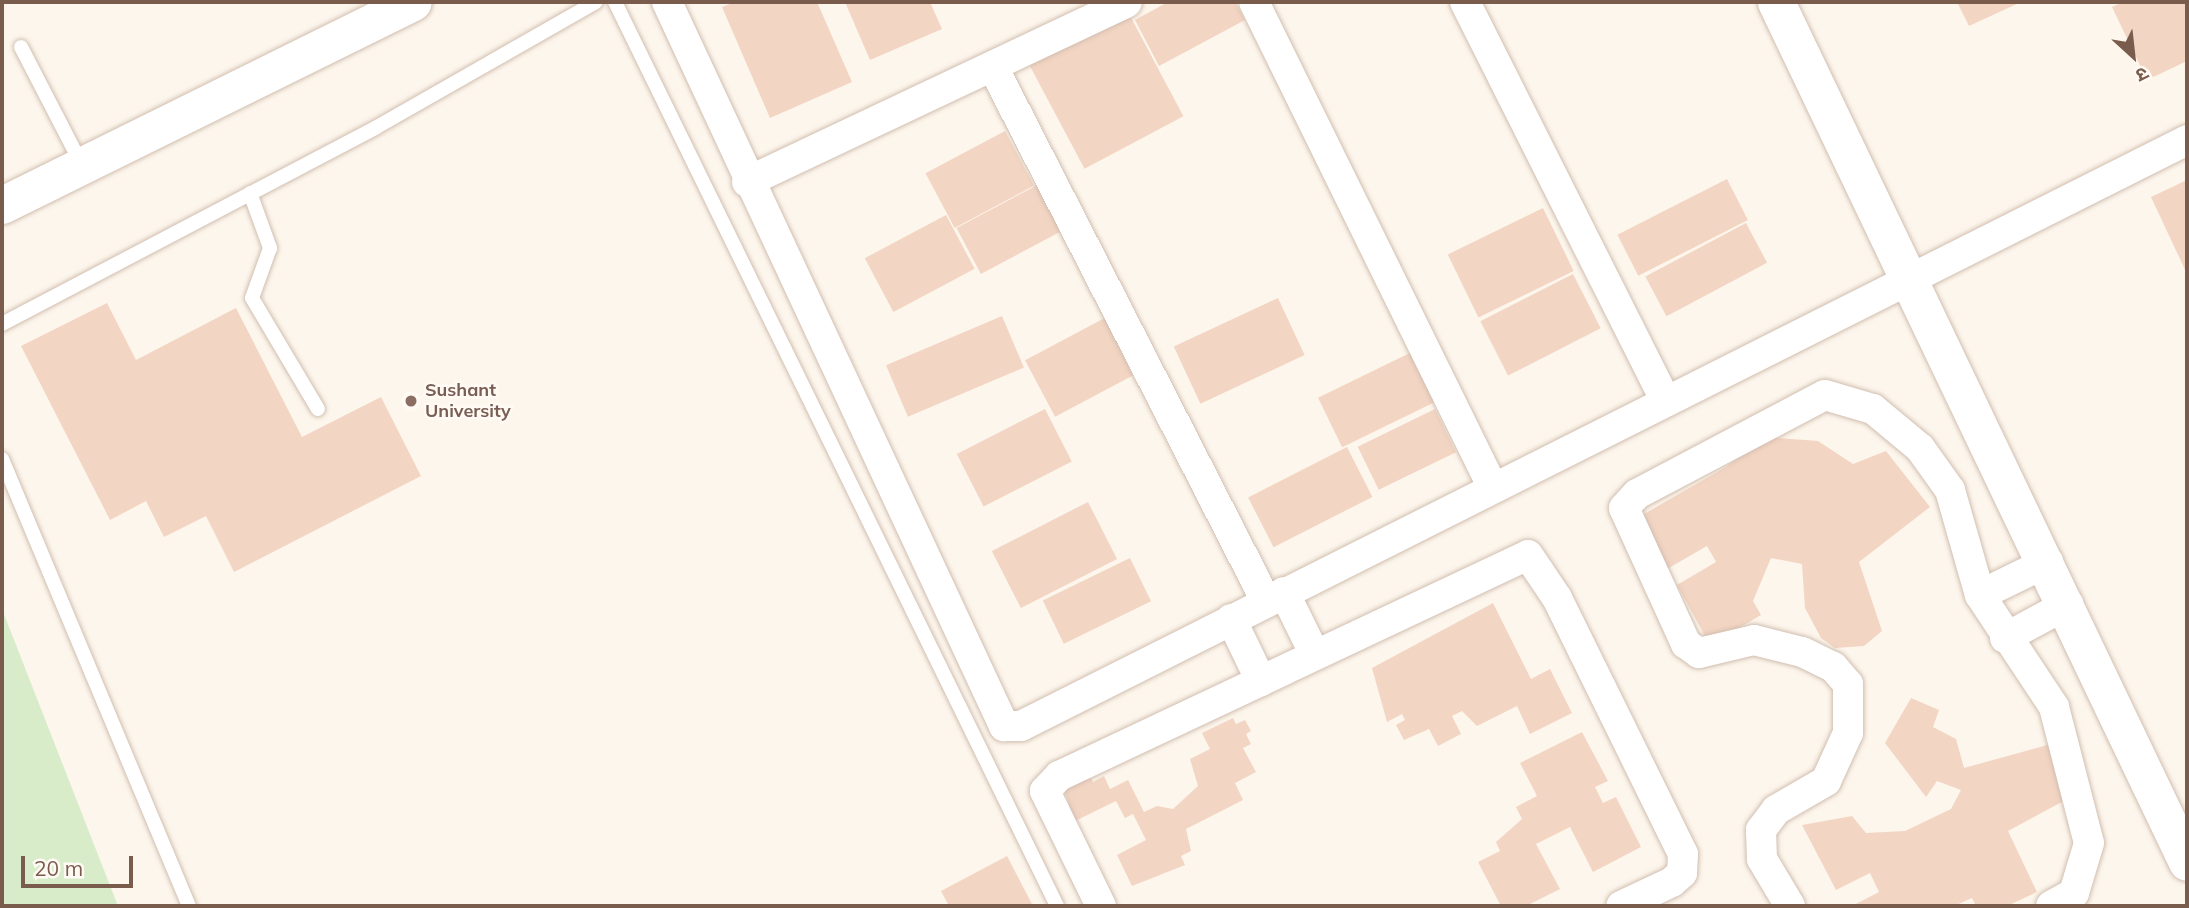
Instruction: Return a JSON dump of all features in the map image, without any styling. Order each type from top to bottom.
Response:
[{"type":"street","points":[[2,205],[412,2]]},
{"type":"street","points":[[667,2],[747,183],[1004,726],[1021,726],[1905,278],[2187,140]]},
{"type":"street","points":[[747,183],[1128,2]]},
{"type":"street","points":[[1254,2],[1493,488]]},
{"type":"street","points":[[1465,2],[1666,401]]},
{"type":"street","points":[[1776,2],[1905,278],[2048,562],[2187,862]]},
{"type":"street","points":[[993,67],[1275,597],[1315,655]]},
{"type":"street","points":[[1790,906],[1762,859],[1760,830],[1776,810],[1826,781],[1848,733],[1848,684],[1833,667],[1790,649],[1754,640],[1699,653],[1686,644],[1624,508],[1637,494],[1825,395],[1872,409],[1920,448],[1950,490],[1980,595],[2005,638],[2054,707],[2089,843],[2074,893],[2052,906]]},
{"type":"street","points":[[1101,906],[1045,791],[1059,776],[1514,557],[1528,555],[1538,564],[1684,854],[1682,873],[1672,882],[1621,906]]},
{"type":"street","points":[[1980,595],[2048,562]]},
{"type":"street","points":[[2005,638],[2068,604]]},
{"type":"street","points":[[1231,619],[1261,681]]},
{"type":"lane","points":[[2,324],[250,194],[596,2]]},
{"type":"lane","points":[[615,2],[1057,906]]},
{"type":"lane","points":[[21,47],[82,164]]},
{"type":"lane","points":[[250,194],[270,248],[252,298],[318,409]]},
{"type":"lane","points":[[2,459],[189,906]]},
{"type":"green space","points":[[2,609],[118,906],[2,906]]},
{"type":"building","points":[[735,2],[817,2],[852,82],[770,118],[722,7]]},
{"type":"building","points":[[845,2],[930,2],[942,29],[870,60]]},
{"type":"building","points":[[1168,2],[1235,2],[1245,20],[1159,66],[1135,20]]},
{"type":"building","points":[[1957,2],[2021,2],[1969,26]]},
{"type":"building","points":[[2123,2],[2187,2],[2187,61],[2147,80],[2112,7]]},
{"type":"building","points":[[1128,12],[1183,116],[1085,169],[1029,65]]},
{"type":"building","points":[[1005,131],[1034,186],[955,228],[926,173]]},
{"type":"building","points":[[1727,179],[1748,220],[1638,276],[1617,235]]},
{"type":"building","points":[[2187,180],[2187,274],[2151,197]]},
{"type":"building","points":[[1043,182],[1067,228],[981,274],[956,228]]},
{"type":"building","points":[[1543,208],[1574,271],[1478,317],[1448,254]]},
{"type":"building","points":[[946,215],[975,269],[893,312],[865,258]]},
{"type":"building","points":[[1746,223],[1767,263],[1666,316],[1645,277]]},
{"type":"building","points":[[1573,274],[1601,328],[1508,376],[1480,321]]},
{"type":"building","points":[[1278,298],[1305,355],[1200,404],[1174,347]]},
{"type":"building","points":[[107,303],[136,360],[236,308],[302,437],[381,397],[421,476],[234,572],[206,516],[164,537],[146,501],[110,520],[21,346]]},
{"type":"building","points":[[1116,312],[1146,369],[1055,417],[1025,360]]},
{"type":"building","points":[[1002,316],[1024,368],[908,417],[886,365]]},
{"type":"building","points":[[1416,350],[1440,399],[1342,447],[1318,398]]},
{"type":"building","points":[[1045,409],[1072,462],[984,507],[957,454]]},
{"type":"building","points":[[1435,409],[1456,452],[1379,490],[1358,447]]},
{"type":"building","points":[[1763,437],[1818,441],[1853,464],[1886,451],[1930,507],[1859,562],[1882,631],[1864,646],[1835,648],[1821,638],[1805,608],[1802,564],[1771,558],[1753,601],[1761,615],[1710,645],[1677,585],[1716,562],[1707,546],[1667,569],[1637,518],[1726,467]]},
{"type":"building","points":[[1347,447],[1372,497],[1274,547],[1248,497]]},
{"type":"building","points":[[1088,502],[1117,559],[1021,608],[992,551]]},
{"type":"building","points":[[1130,558],[1151,601],[1064,644],[1043,601]]},
{"type":"building","points":[[1493,603],[1531,679],[1550,669],[1572,713],[1530,734],[1517,706],[1477,726],[1462,711],[1452,716],[1461,734],[1438,746],[1429,729],[1404,740],[1396,725],[1405,720],[1402,714],[1387,722],[1372,668]]},
{"type":"building","points":[[1911,698],[1939,710],[1933,727],[1956,739],[1964,768],[2051,744],[2069,798],[2008,831],[2037,892],[2007,906],[1976,906],[1972,898],[1954,906],[1852,906],[1879,892],[1870,873],[1836,890],[1802,825],[1852,816],[1866,833],[1905,831],[1951,809],[1961,790],[1937,781],[1926,797],[1885,743]]},
{"type":"building","points":[[1233,718],[1236,724],[1245,720],[1251,731],[1246,734],[1251,744],[1243,748],[1256,772],[1235,783],[1243,800],[1186,829],[1191,851],[1181,856],[1185,865],[1132,886],[1117,855],[1146,840],[1133,814],[1125,818],[1116,801],[1073,822],[1062,812],[1070,808],[1064,787],[1089,774],[1093,782],[1104,776],[1110,789],[1128,780],[1144,812],[1157,806],[1173,809],[1198,786],[1190,759],[1210,749],[1202,733]]},
{"type":"building","points":[[1582,732],[1608,781],[1595,787],[1603,803],[1616,797],[1641,847],[1593,872],[1570,827],[1536,844],[1560,889],[1526,906],[1501,906],[1478,862],[1500,851],[1496,842],[1522,819],[1516,807],[1537,796],[1520,763]]},
{"type":"building","points":[[1007,856],[1033,906],[949,906],[941,891]]},
{"type":"place","name":"Sushant University","points":[[411,401]]}]
